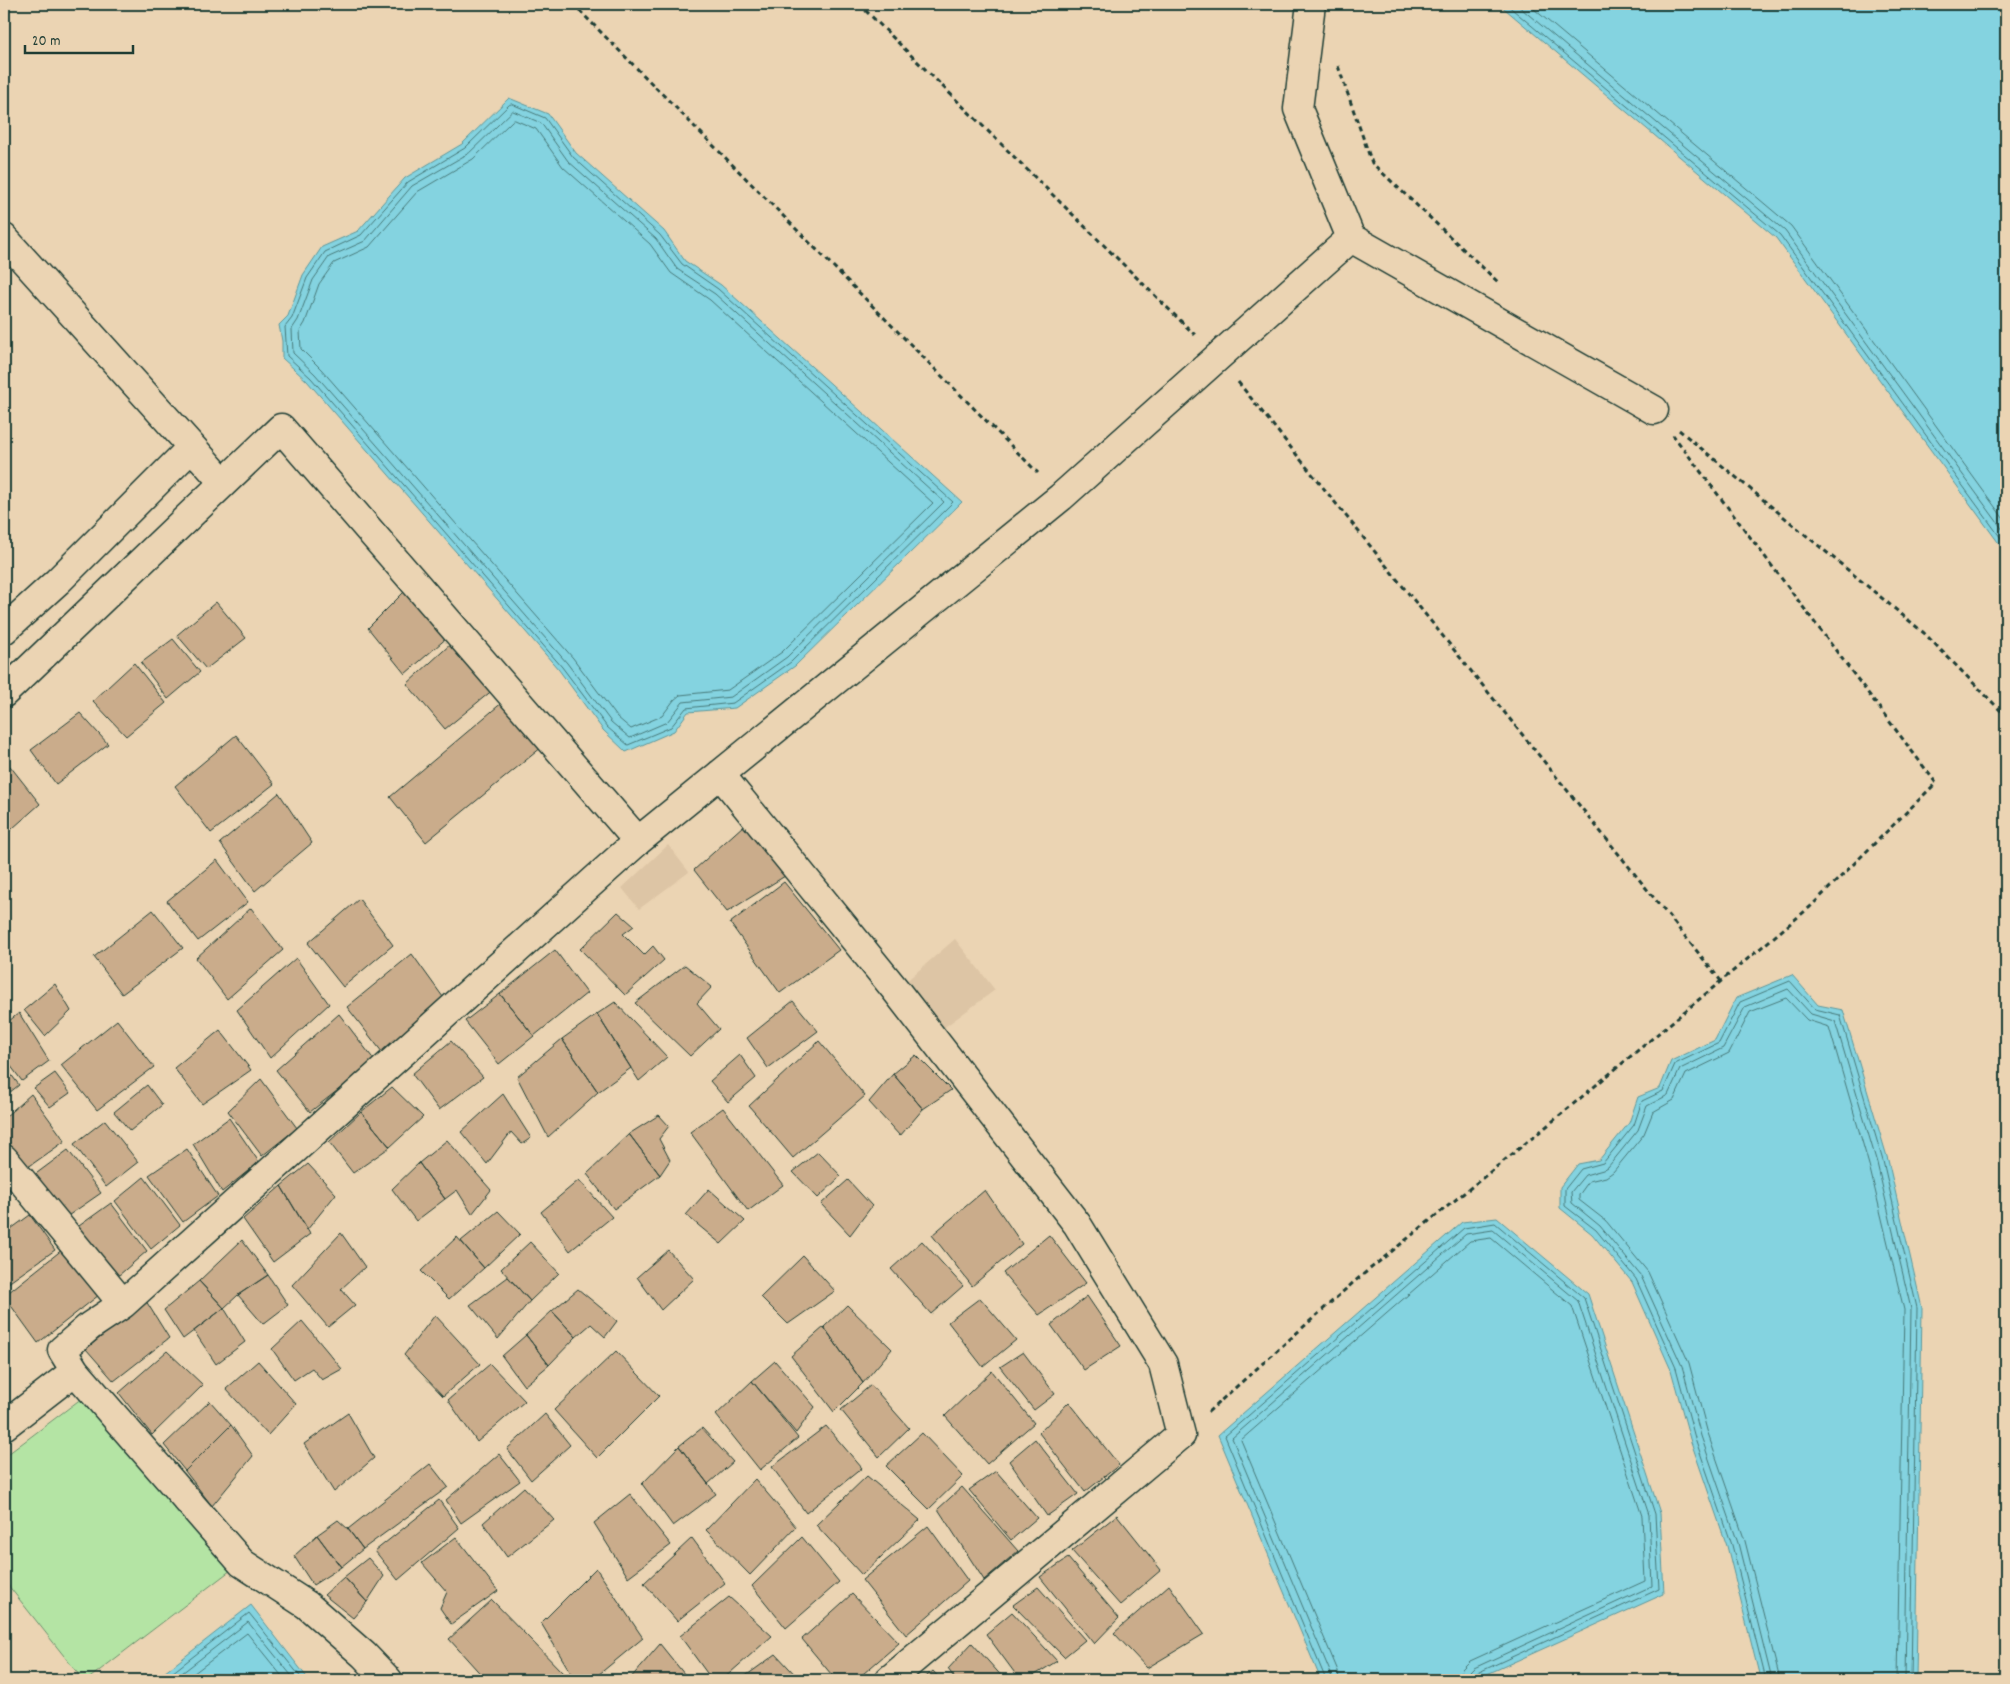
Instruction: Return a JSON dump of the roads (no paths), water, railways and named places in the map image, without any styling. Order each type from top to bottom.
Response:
[{"type":"street","points":[[1311,4],[1298,109],[1351,238],[1654,410]]},
{"type":"street","points":[[4,238],[223,482]]},
{"type":"street","points":[[388,1680],[364,1654],[308,1605],[242,1563],[75,1371],[62,1350],[90,1326],[123,1304],[638,841],[1061,497],[1351,238]]},
{"type":"street","points":[[4,693],[281,428],[638,841]]},
{"type":"street","points":[[4,630],[58,581],[192,447]]},
{"type":"street","points":[[720,774],[894,988],[1077,1224],[1163,1364],[1181,1435],[890,1680]]},
{"type":"street","points":[[4,1159],[123,1304]]},
{"type":"street","points":[[4,1426],[75,1371]]},
{"type":"water","points":[[1499,4],[2006,4],[2006,553],[1776,238]]},
{"type":"water","points":[[509,98],[548,114],[576,153],[664,231],[685,261],[721,285],[962,502],[795,666],[735,708],[688,712],[674,731],[626,752],[603,730],[559,670],[307,381],[282,358],[282,341],[279,325],[288,316],[303,275],[322,247],[358,231],[405,178],[462,144]]},
{"type":"water","points":[[1792,975],[1818,1005],[1843,1010],[1888,1160],[1922,1308],[1916,1680],[1764,1680],[1760,1678],[1727,1546],[1690,1439],[1671,1370],[1632,1282],[1592,1234],[1560,1208],[1560,1187],[1578,1164],[1599,1160],[1629,1123],[1638,1097],[1660,1088],[1671,1061],[1715,1040],[1736,998]]},
{"type":"water","points":[[1497,1218],[1588,1294],[1660,1513],[1664,1594],[1474,1680],[1321,1680],[1218,1435],[1462,1222]]},
{"type":"water","points":[[251,1605],[309,1680],[155,1680]]}]
